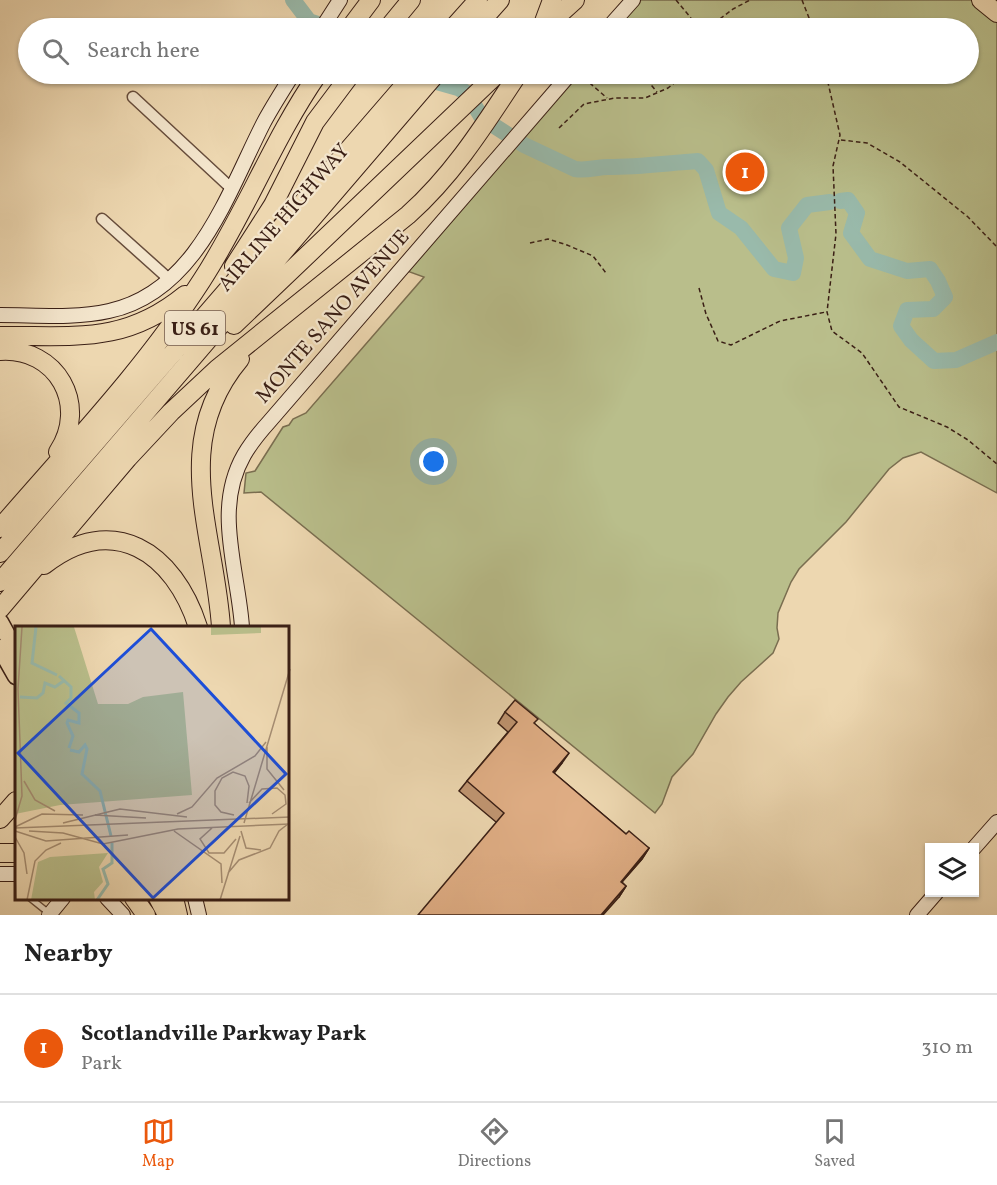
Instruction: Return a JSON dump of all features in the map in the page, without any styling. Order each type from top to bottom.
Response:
[{"type":"highway","points":[[396,18],[411,0]]},
{"type":"highway","points":[[462,18],[478,0]]},
{"type":"highway","points":[[484,18],[500,0]]},
{"type":"highway","points":[[546,18],[552,0]]},
{"type":"highway","points":[[554,18],[575,0]]},
{"type":"highway","points":[[981,0],[997,14]]},
{"type":"highway","points":[[0,528],[146,358],[202,280],[242,213],[285,126],[312,84]]},
{"type":"highway","points":[[170,357],[196,316],[261,226],[306,138],[343,84]]},
{"type":"highway","name":"AIRLINE HIGHWAY","points":[[0,554],[405,84]]},
{"type":"highway","name":"AIRLINE HIGHWAY","points":[[0,582],[428,84]]},
{"type":"highway","points":[[209,337],[223,335],[486,84]]},
{"type":"highway","points":[[0,609],[145,438],[194,389],[408,215],[443,182],[470,147],[512,84]]},
{"type":"highway","points":[[0,336],[90,335],[123,330],[162,312],[202,280]]},
{"type":"highway","points":[[221,626],[201,493],[201,453],[205,428],[216,396],[251,343]]},
{"type":"highway","points":[[0,351],[17,352],[36,358],[55,373],[64,386],[70,401],[71,417],[68,432],[57,454],[57,462]]},
{"type":"highway","points":[[26,579],[57,555],[80,543],[105,539],[125,542],[150,556],[171,577],[188,603],[198,626]]},
{"type":"highway","points":[[0,819],[15,802]]},
{"type":"highway","points":[[135,900],[146,915]]},
{"type":"highway","points":[[174,900],[178,915]]},
{"type":"main road","points":[[0,622],[15,672]]},
{"type":"main road","points":[[146,900],[154,915]]},
{"type":"main road","points":[[158,900],[166,915]]},
{"type":"street","points":[[617,18],[633,0]]},
{"type":"street","points":[[329,18],[340,1]]},
{"type":"street","points":[[0,315],[88,315],[107,312],[138,302],[156,292],[186,264],[198,246],[231,188],[262,125],[287,84]]},
{"type":"street","name":"MONTE SANO AVENUE","points":[[242,626],[228,517],[231,487],[244,454],[269,422],[561,84]]},
{"type":"street","points":[[133,97],[231,188]]},
{"type":"street","points":[[102,219],[170,280]]},
{"type":"street","points":[[979,843],[997,822]]},
{"type":"street","points":[[917,915],[933,897]]},
{"type":"street","points":[[49,915],[61,900]]},
{"type":"street","points":[[109,900],[123,915]]},
{"type":"street","points":[[195,900],[199,915]]},
{"type":"lane","points":[[32,900],[49,915]]},
{"type":"path","points":[[676,0],[691,18]]},
{"type":"path","points":[[739,0],[741,4]]},
{"type":"path","points":[[722,18],[750,0]]},
{"type":"path","points":[[802,0],[809,18]]},
{"type":"path","points":[[591,84],[608,98]]},
{"type":"path","points":[[650,84],[658,93]]},
{"type":"path","points":[[559,128],[584,104],[608,98],[645,98],[674,84]]},
{"type":"path","points":[[829,84],[838,120],[840,140],[833,166],[836,243],[827,312],[832,331],[862,353],[899,407],[947,427],[968,440],[997,464]]},
{"type":"path","points":[[840,140],[867,143],[900,162],[968,217],[997,247]]},
{"type":"path","points":[[530,243],[548,239],[567,244],[594,256],[606,273]]},
{"type":"path","points":[[699,288],[706,314],[718,341],[731,345],[780,321],[827,312]]},
{"type":"green space","points":[[641,0],[997,0],[997,493],[921,452],[903,458],[889,469],[846,522],[799,569],[778,613],[779,639],[773,653],[728,697],[693,754],[672,777],[662,804],[655,813],[261,492],[244,493],[246,473],[255,471],[283,427],[306,413],[424,277],[407,271],[569,84],[979,84],[979,18],[625,18]]},
{"type":"building","points":[[515,700],[538,719],[534,723],[569,753],[553,772],[626,834],[629,831],[649,848],[621,882],[626,886],[601,915],[418,915],[504,813],[467,781],[517,722],[505,712]]},
{"type":"waterway","points":[[293,0],[307,18]]},
{"type":"waterway","points":[[444,84],[467,93],[482,118],[524,145],[575,169],[698,161],[706,170],[719,213],[741,228],[774,269],[793,273],[796,258],[789,228],[807,205],[830,202]]},
{"type":"waterway","points":[[840,201],[848,200],[857,213],[851,233],[870,259],[907,271],[930,269],[938,281],[945,297],[933,309],[907,310],[901,326],[911,340],[934,361],[956,360],[997,342]]},
{"type":"place","name":"Scotlandville Parkway Park","points":[[745,172]]}]
